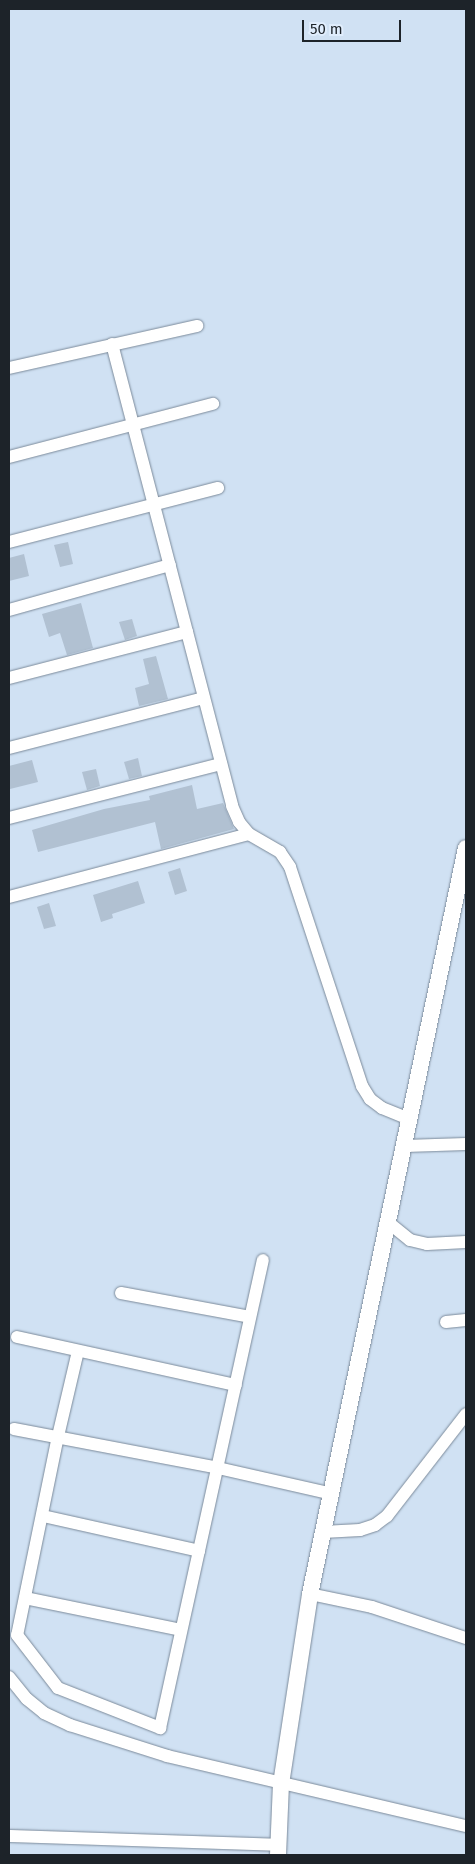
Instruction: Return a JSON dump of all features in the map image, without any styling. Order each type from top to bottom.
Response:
[{"type":"street","points":[[9,368],[197,326]]},
{"type":"street","points":[[112,344],[232,806],[239,822],[249,834],[280,852],[290,867],[362,1086],[370,1099],[382,1108],[410,1120]]},
{"type":"street","points":[[9,457],[213,404]]},
{"type":"street","points":[[9,542],[218,488]]},
{"type":"street","points":[[9,610],[170,565]]},
{"type":"street","points":[[9,678],[187,632]]},
{"type":"street","points":[[9,748],[204,698]]},
{"type":"street","points":[[9,818],[221,764]]},
{"type":"street","points":[[9,897],[249,834]]},
{"type":"street","points":[[9,1836],[278,1850],[281,1784],[310,1594],[466,848]]},
{"type":"street","points":[[405,1146],[466,1144]]},
{"type":"street","points":[[389,1223],[410,1240],[427,1244],[466,1242]]},
{"type":"street","points":[[78,1351],[58,1436],[18,1635],[58,1688],[160,1728],[262,1260]]},
{"type":"street","points":[[121,1292],[250,1317]]},
{"type":"street","points":[[446,1322],[466,1320]]},
{"type":"street","points":[[17,1337],[236,1385]]},
{"type":"street","points":[[323,1532],[360,1530],[375,1525],[387,1516],[428,1460],[466,1414]]},
{"type":"street","points":[[14,1428],[218,1468],[332,1494]]},
{"type":"street","points":[[43,1516],[199,1551]]},
{"type":"street","points":[[310,1594],[396,1614],[466,1638]]},
{"type":"street","points":[[25,1598],[182,1630]]},
{"type":"street","points":[[9,1677],[35,1706],[44,1713],[70,1725],[167,1756],[466,1826]]},
{"type":"building","points":[[68,542],[73,564],[60,567],[54,545]]},
{"type":"building","points":[[24,554],[29,576],[9,581],[9,558]]},
{"type":"building","points":[[81,603],[93,648],[67,655],[60,633],[49,637],[42,614]]},
{"type":"building","points":[[132,619],[137,636],[125,640],[119,622]]},
{"type":"building","points":[[156,656],[168,699],[139,706],[135,688],[149,684],[143,659]]},
{"type":"building","points":[[138,758],[142,776],[129,779],[124,762]]},
{"type":"building","points":[[32,760],[38,782],[10,789],[9,766]]},
{"type":"building","points":[[96,769],[100,786],[87,790],[82,772]]},
{"type":"building","points":[[192,785],[197,809],[223,803],[234,829],[161,849],[155,822],[38,852],[32,830],[104,809],[150,800],[149,796]]},
{"type":"building","points":[[180,868],[187,891],[175,895],[168,872]]},
{"type":"building","points":[[138,881],[145,903],[112,914],[113,918],[101,922],[93,895]]},
{"type":"building","points":[[49,903],[56,926],[44,929],[37,907]]}]
